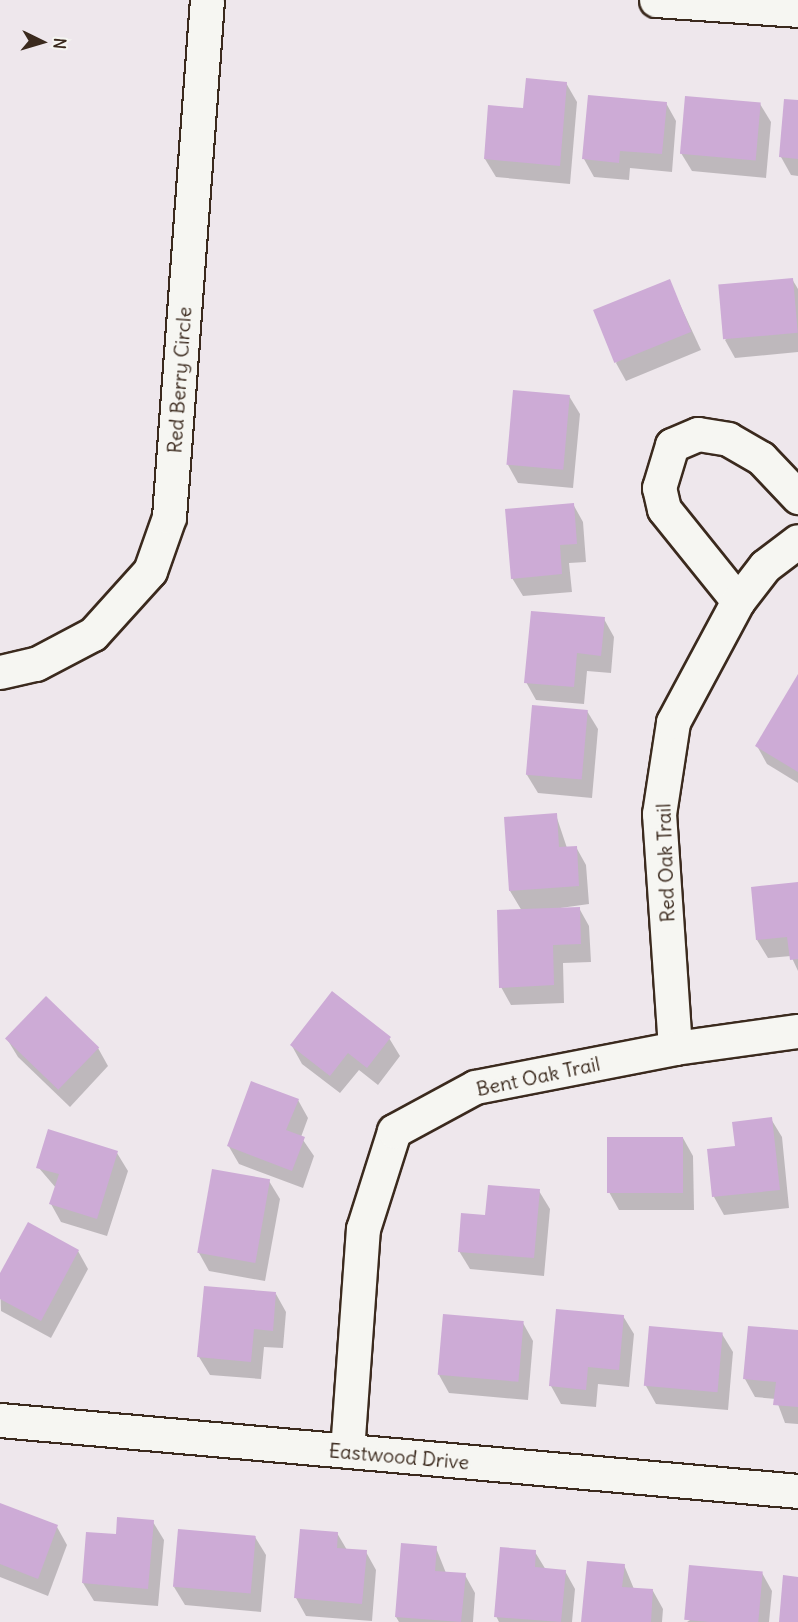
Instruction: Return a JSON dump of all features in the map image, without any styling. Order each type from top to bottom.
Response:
[{"type":"street","name":"Red Berry Circle","points":[[0,672],[36,664],[93,634],[150,572],[169,517],[207,0]]},
{"type":"street","points":[[676,1],[798,10]]},
{"type":"street","points":[[738,601],[664,509],[659,488],[672,445],[698,434],[728,439],[761,458],[798,497]]},
{"type":"street","name":"Red Oak Trail","points":[[675,1048],[659,814],[673,722],[738,601],[765,566],[798,541]]},
{"type":"street","name":"Bent Oak Trail","points":[[347,1451],[363,1229],[394,1131],[475,1087],[675,1048],[798,1031]]},
{"type":"street","name":"Eastwood Drive","points":[[0,1420],[798,1491]]},
{"type":"building","points":[[526,78],[567,82],[560,166],[484,159],[488,105],[523,108]]},
{"type":"building","points":[[588,95],[667,102],[662,154],[620,151],[619,163],[582,159]]},
{"type":"building","points":[[685,96],[761,103],[756,160],[680,154]]},
{"type":"building","points":[[784,99],[798,100],[798,159],[779,157]]},
{"type":"building","points":[[793,278],[798,333],[723,339],[718,285]]},
{"type":"building","points":[[670,279],[691,332],[614,363],[593,310]]},
{"type":"building","points":[[513,390],[570,395],[563,470],[506,465]]},
{"type":"building","points":[[574,503],[577,544],[560,545],[562,574],[511,579],[505,509]]},
{"type":"building","points":[[531,611],[605,617],[601,656],[577,653],[574,687],[524,683]]},
{"type":"building","points":[[798,674],[798,772],[755,746]]},
{"type":"building","points":[[532,705],[588,710],[582,780],[526,775]]},
{"type":"building","points":[[557,813],[559,847],[577,846],[579,886],[509,891],[504,817]]},
{"type":"building","points":[[798,882],[798,959],[790,960],[787,937],[756,940],[751,887]]},
{"type":"building","points":[[580,907],[581,944],[553,945],[554,985],[499,988],[497,910]]},
{"type":"building","points":[[332,991],[391,1037],[367,1068],[348,1053],[330,1076],[290,1045]]},
{"type":"building","points":[[46,996],[99,1047],[58,1090],[5,1038]]},
{"type":"building","points":[[251,1081],[299,1099],[286,1130],[305,1137],[292,1171],[227,1146]]},
{"type":"building","points":[[772,1117],[780,1190],[712,1197],[707,1149],[735,1146],[732,1122]]},
{"type":"building","points":[[48,1129],[118,1151],[97,1219],[49,1204],[59,1174],[36,1168]]},
{"type":"building","points":[[607,1137],[683,1137],[683,1193],[607,1193]]},
{"type":"building","points":[[212,1169],[270,1179],[255,1263],[197,1253]]},
{"type":"building","points":[[488,1185],[540,1189],[534,1258],[458,1252],[461,1213],[485,1215]]},
{"type":"building","points":[[28,1222],[79,1250],[41,1321],[0,1299],[0,1273]]},
{"type":"building","points":[[204,1286],[276,1292],[273,1331],[254,1329],[251,1362],[197,1357]]},
{"type":"building","points":[[556,1309],[624,1315],[619,1370],[588,1367],[586,1390],[549,1386]]},
{"type":"building","points":[[443,1314],[524,1321],[518,1382],[438,1375]]},
{"type":"building","points":[[649,1326],[723,1332],[717,1392],[644,1386]]},
{"type":"building","points":[[748,1326],[798,1330],[798,1407],[773,1405],[776,1382],[743,1379]]},
{"type":"building","points":[[0,1503],[58,1525],[38,1579],[0,1564]]},
{"type":"building","points":[[117,1517],[154,1520],[148,1589],[82,1583],[86,1532],[116,1534]]},
{"type":"building","points":[[178,1529],[256,1536],[251,1594],[173,1587]]},
{"type":"building","points":[[300,1529],[338,1532],[337,1548],[367,1550],[362,1604],[294,1598]]},
{"type":"building","points":[[401,1543],[437,1546],[435,1571],[466,1573],[461,1622],[395,1617]]},
{"type":"building","points":[[500,1547],[536,1550],[535,1567],[566,1570],[561,1622],[494,1617]]},
{"type":"building","points":[[587,1561],[625,1564],[622,1587],[653,1589],[651,1622],[581,1622]]},
{"type":"building","points":[[689,1565],[763,1571],[758,1622],[684,1620]]},
{"type":"building","points":[[783,1575],[798,1577],[798,1622],[779,1622]]}]
